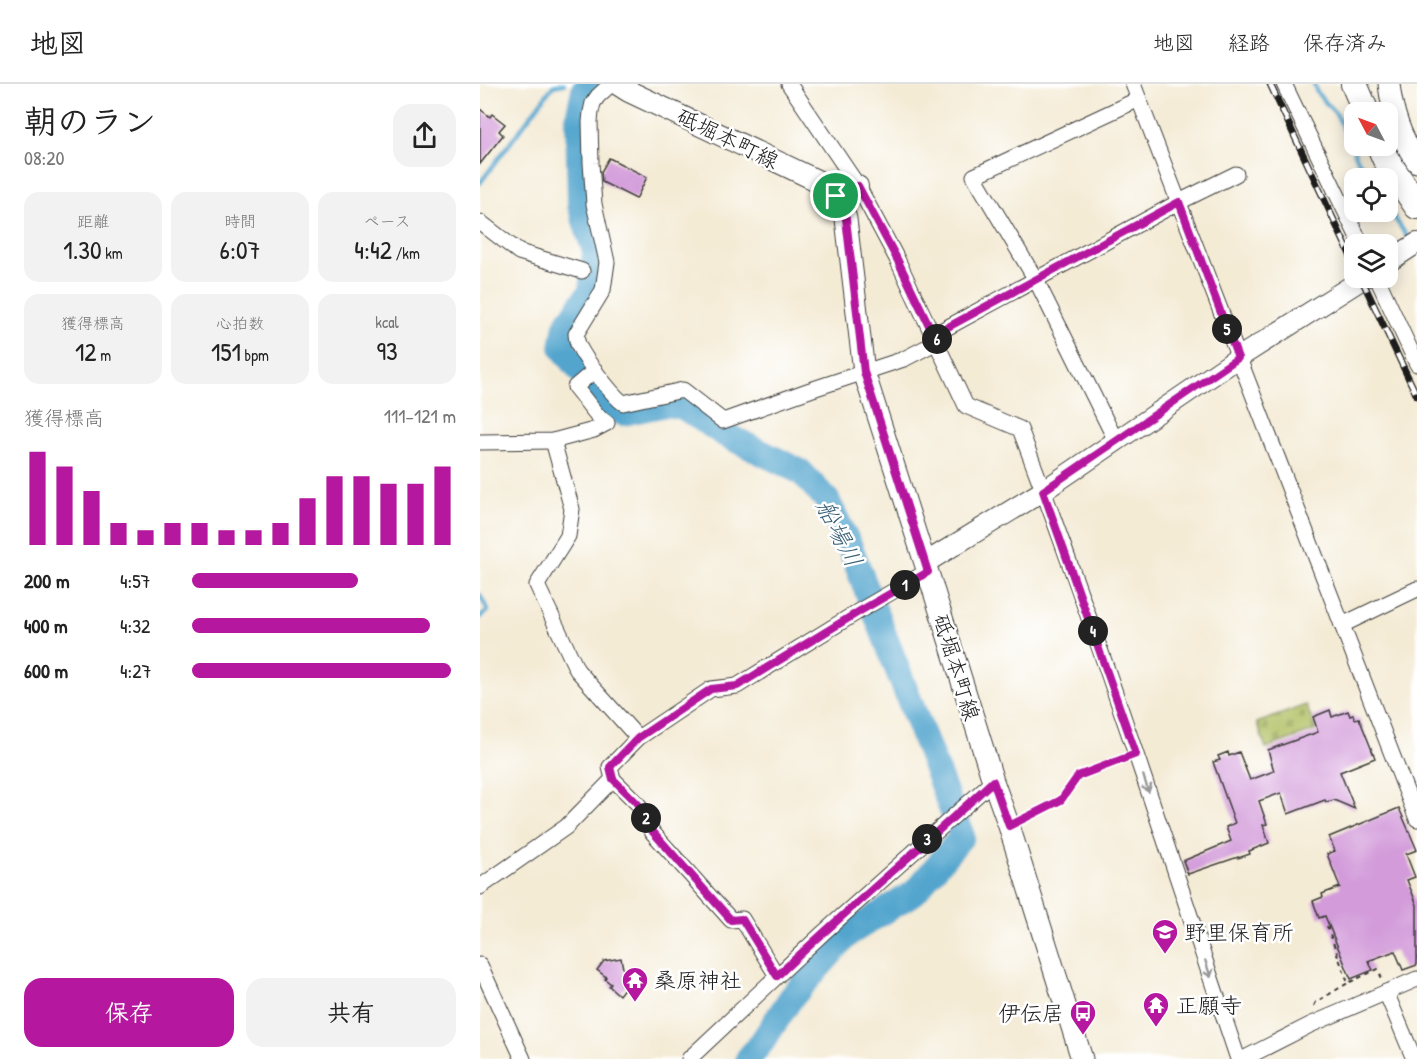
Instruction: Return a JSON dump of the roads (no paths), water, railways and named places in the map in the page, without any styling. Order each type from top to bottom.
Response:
[{"type":"highway","points":[[1354,84],[1362,102]]},
{"type":"highway","points":[[1384,156],[1417,206]]},
{"type":"main road","name":"砥堀本町線","points":[[618,84],[628,91],[822,183],[840,201],[846,219],[864,372],[1082,1059]]},
{"type":"main road","points":[[1389,84],[1396,123],[1417,162]]},
{"type":"street","points":[[611,84],[593,103],[590,122],[594,204],[607,262],[603,290],[576,334],[578,345],[616,398],[623,402],[682,390],[723,421],[904,359],[937,342]]},
{"type":"street","points":[[789,84],[858,186],[897,259],[966,406],[1020,429],[1136,754],[1238,1059]]},
{"type":"street","points":[[1133,84],[1417,819]]},
{"type":"street","points":[[1284,84],[1356,234]]},
{"type":"street","points":[[1116,441],[1036,280],[974,176],[1139,99]]},
{"type":"street","points":[[937,342],[937,333],[1179,202],[1236,174]]},
{"type":"street","points":[[836,196],[858,186]]},
{"type":"street","points":[[480,222],[519,252],[582,271]]},
{"type":"street","points":[[1398,255],[1417,243]]},
{"type":"street","points":[[777,976],[742,919],[731,920],[653,832],[638,804],[613,779],[610,767],[638,738],[711,689],[737,686],[877,601],[1238,358],[1348,288]]},
{"type":"street","points":[[1382,288],[1417,364]]},
{"type":"street","points":[[480,442],[553,441],[594,430],[607,423],[597,415],[575,387],[595,370]]},
{"type":"street","points":[[553,441],[572,509],[568,536],[537,585],[577,670],[638,738]]},
{"type":"street","points":[[1342,625],[1417,589]]},
{"type":"street","points":[[480,887],[566,827],[613,779]]},
{"type":"street","points":[[689,1059],[823,933],[993,781]]},
{"type":"street","points":[[480,965],[523,1059]]},
{"type":"street","points":[[1243,1059],[1310,1025],[1417,979]]},
{"type":"street","points":[[1386,992],[1414,1059]]},
{"type":"waterway","points":[[480,183],[553,86],[564,84]]},
{"type":"waterway","points":[[575,84],[584,90]]},
{"type":"waterway","name":"船場川","points":[[592,84],[584,90],[578,118],[580,205],[595,252],[591,291],[566,326],[562,347],[607,405],[623,413],[666,404],[683,407],[724,434],[801,472],[827,500],[850,547],[962,836],[915,892],[848,934],[791,998],[748,1059]]},
{"type":"waterway","points":[[1314,84],[1317,93],[1337,115],[1363,168]]},
{"type":"waterway","points":[[1397,222],[1410,241]]},
{"type":"waterway","points":[[480,595],[488,611],[480,617]]},
{"type":"waterway","name":"船場川","points":[[742,1059],[762,1042]]},
{"type":"railway","points":[[1270,84],[1344,242]]},
{"type":"railway","points":[[1366,288],[1417,396]]},
{"type":"place","name":"野里保育所","points":[[1165,955]]},
{"type":"place","name":"桑原神社","points":[[635,1003]]},
{"type":"place","name":"正願寺","points":[[1156,1028]]},
{"type":"place","name":"伊伝居","points":[[1083,1036]]}]
